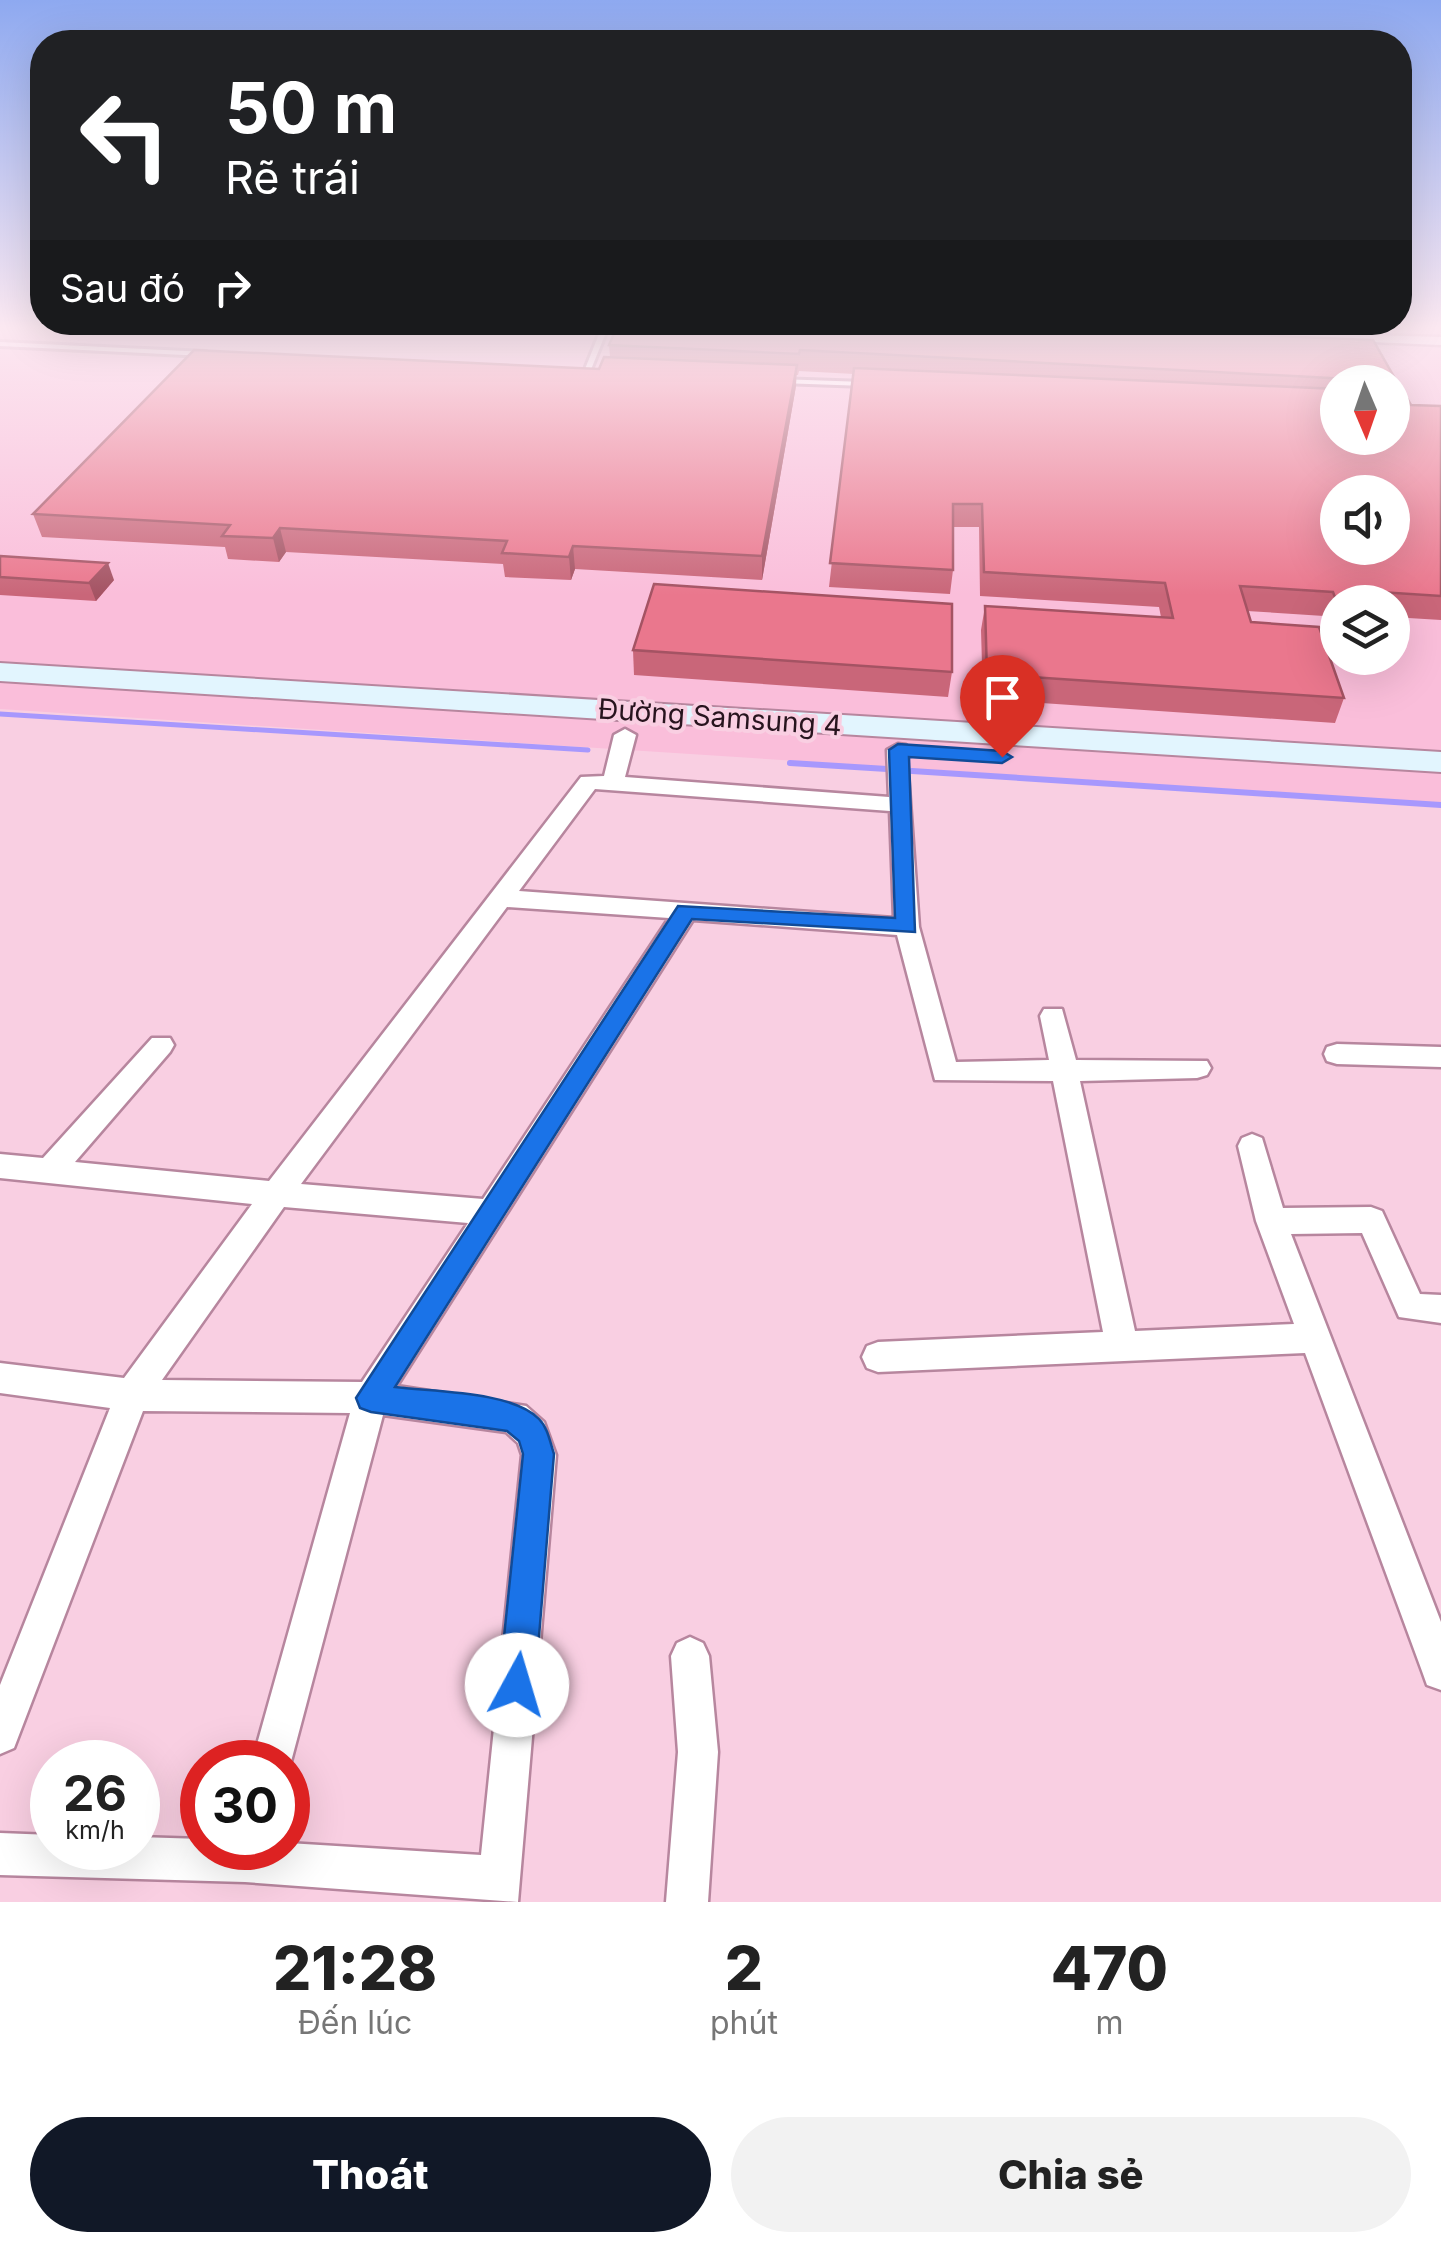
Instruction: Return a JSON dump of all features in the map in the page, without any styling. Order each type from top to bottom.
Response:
[{"type":"main road","name":"Đường Samsung 4","points":[[0,672],[482,714]]},
{"type":"main road","name":"Đường Samsung 4","points":[[0,694],[1441,762]]},
{"type":"main road","name":"Đường Samsung 4","points":[[628,723],[898,750],[1441,784]]},
{"type":"street","points":[[614,783],[628,723]]},
{"type":"street","points":[[898,750],[907,927],[945,1074],[1197,1068]]},
{"type":"street","points":[[0,1734],[132,1395],[274,1197],[589,782],[901,804]]},
{"type":"street","points":[[499,898],[907,927]]},
{"type":"street","points":[[278,1740],[371,1398],[686,911]]},
{"type":"street","points":[[1053,1016],[1122,1346]]},
{"type":"street","points":[[50,1171],[161,1045]]},
{"type":"street","points":[[1336,1054],[1441,1056]]},
{"type":"street","points":[[1252,1146],[1271,1221],[1441,1671]]},
{"type":"street","points":[[0,1166],[274,1197],[491,1212]]},
{"type":"street","points":[[1271,1221],[1371,1220],[1410,1307],[1441,1309]]},
{"type":"street","points":[[878,1357],[1316,1338]]},
{"type":"street","points":[[0,1378],[132,1395],[371,1398],[514,1417],[532,1432],[539,1454],[498,1890],[310,1863]]},
{"type":"street","points":[[687,1902],[698,1752],[690,1656]]},
{"type":"street","points":[[0,1854],[180,1854]]},
{"type":"shaded area","points":[[0,418],[1320,418],[1320,455],[1410,455],[1410,418],[1441,418],[1441,803],[0,709]]},
{"type":"building","points":[[127,418],[787,418],[762,556],[573,546],[569,557],[502,553],[507,541],[280,528],[273,538],[222,536],[230,525],[33,514]]},
{"type":"building","points":[[848,418],[1320,418],[1320,455],[1410,455],[1410,418],[1441,418],[1441,596],[1410,594],[1410,585],[1320,585],[1320,591],[1240,586],[1251,622],[1319,627],[1320,675],[1336,675],[1344,698],[987,674],[985,606],[1173,618],[1165,583],[984,572],[982,504],[953,504],[953,570],[830,563]]},
{"type":"building","points":[[0,556],[108,563],[89,583],[0,577]]},
{"type":"building","points":[[654,584],[952,604],[952,672],[633,650]]},
{"type":"waterway","points":[[0,714],[588,750]]},
{"type":"waterway","points":[[790,763],[887,769]]},
{"type":"waterway","points":[[912,771],[1441,805]]},
{"type":"route","points":[[517,1685],[539,1454],[532,1432],[514,1417],[371,1398],[686,911],[907,927],[898,750],[1002,757]]}]
